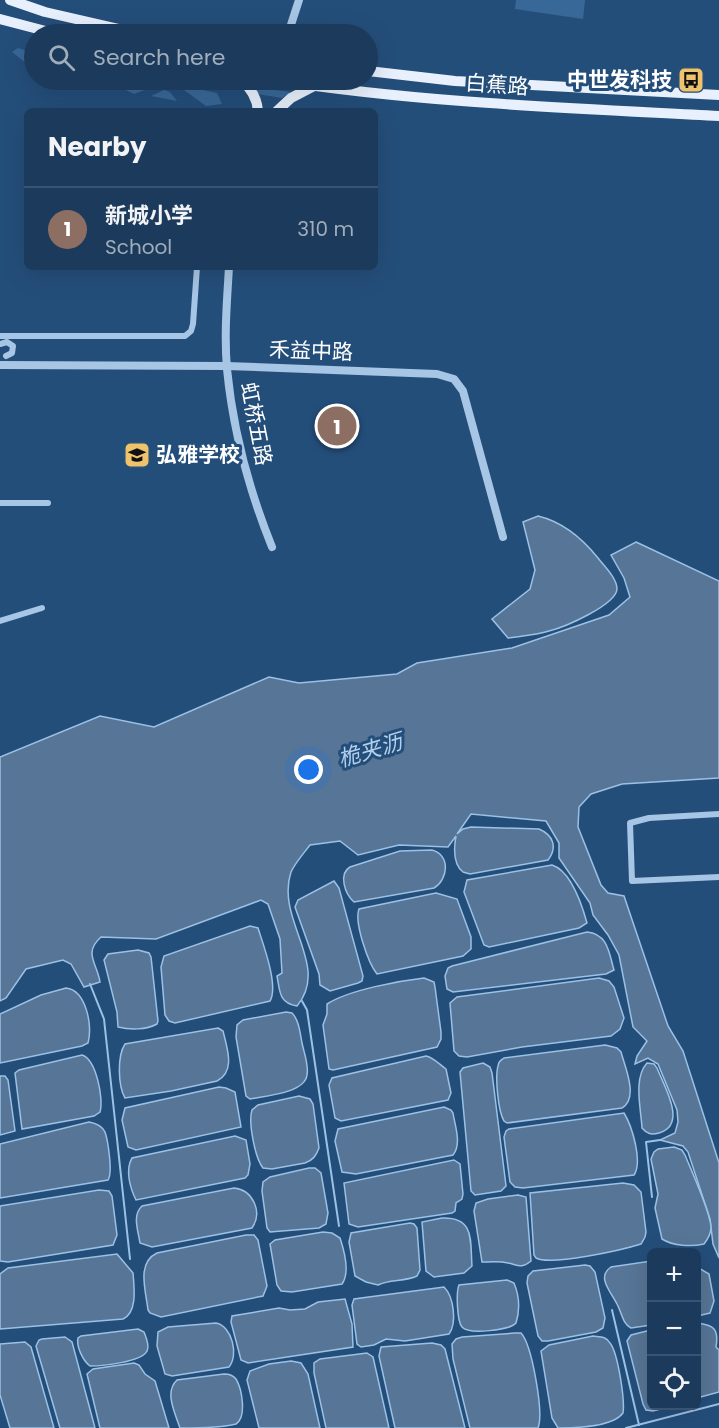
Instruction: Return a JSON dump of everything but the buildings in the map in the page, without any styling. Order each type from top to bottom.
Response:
[{"type":"main road","points":[[10,0],[45,12],[97,24]]},
{"type":"main road","points":[[0,19],[24,25]]},
{"type":"main road","name":"白蕉路","points":[[378,72],[455,81],[719,95]]},
{"type":"main road","points":[[252,90],[258,108]]},
{"type":"main road","points":[[280,108],[291,98],[307,90]]},
{"type":"main road","name":"白蕉路","points":[[344,90],[482,104],[719,116]]},
{"type":"street","points":[[291,24],[299,0]]},
{"type":"street","points":[[3,339],[185,336],[193,326],[197,270]]},
{"type":"street","name":"虹桥五路","points":[[229,270],[226,311],[227,366],[232,411],[254,503],[272,547]]},
{"type":"street","points":[[3,339],[13,348],[12,353],[3,360]]},
{"type":"street","name":"禾益中路","points":[[3,360],[437,374],[453,379],[464,391],[503,537]]},
{"type":"street","points":[[0,503],[48,503]]},
{"type":"street","points":[[0,621],[42,608]]},
{"type":"street","points":[[719,814],[650,818],[630,823],[632,881],[719,877]]},
{"type":"shaded area","points":[[516,0],[585,0],[583,19],[515,9]]},
{"type":"shaded area","points":[[18,48],[24,50],[24,61],[12,52]]},
{"type":"shaded area","points":[[126,90],[145,90],[134,94]]},
{"type":"shaded area","points":[[164,90],[170,92],[177,101],[151,96]]},
{"type":"shaded area","points":[[184,90],[217,93],[222,104],[206,106]]},
{"type":"shaded area","points":[[255,90],[291,92],[282,98],[257,94]]},
{"type":"water","points":[[538,516],[556,522],[579,538],[610,572],[617,589],[608,602],[577,620],[556,629],[508,638],[492,619],[530,589],[535,570],[523,522]]},
{"type":"water","name":"桅夹沥","points":[[636,542],[719,581],[719,778],[622,784],[591,794],[579,807],[578,827],[601,885],[608,893],[624,896],[668,1026],[683,1051],[719,1163],[719,1258],[713,1244],[710,1219],[688,1152],[683,1146],[660,1140],[675,1133],[678,1122],[677,1110],[658,1064],[648,1058],[635,1064],[637,1056],[647,1041],[633,1027],[619,955],[593,915],[590,903],[559,858],[559,843],[546,821],[471,814],[457,834],[471,827],[539,829],[551,838],[553,851],[548,860],[470,874],[463,872],[457,865],[456,836],[448,847],[399,845],[358,855],[340,841],[310,845],[291,872],[288,890],[290,907],[306,958],[308,975],[306,990],[297,1006],[287,1002],[280,992],[277,976],[282,973],[280,939],[268,904],[261,900],[156,939],[101,937],[92,953],[100,982],[84,987],[71,964],[63,960],[26,969],[6,998],[0,1001],[0,757],[100,716],[154,727],[269,677],[299,683],[397,674],[417,663],[512,648],[609,615],[630,597],[624,578],[611,555]]},
{"type":"water","points":[[432,850],[438,853],[445,862],[445,874],[434,888],[354,902],[348,894],[344,884],[344,874],[350,867],[400,851]]},
{"type":"water","points":[[552,865],[559,868],[570,881],[579,898],[587,923],[579,928],[489,947],[484,945],[464,892],[467,880]]},
{"type":"water","points":[[334,881],[339,888],[363,976],[362,981],[358,983],[330,991],[320,985],[319,974],[295,907],[298,900]]},
{"type":"water","points":[[436,893],[457,899],[471,937],[471,949],[463,956],[377,974],[363,942],[358,923],[359,909]]},
{"type":"water","points":[[250,926],[258,928],[269,965],[273,986],[270,1001],[175,1023],[169,1021],[165,1015],[161,967],[164,956]]},
{"type":"water","points":[[587,932],[603,940],[609,951],[614,970],[606,974],[453,992],[447,989],[445,976],[448,968],[452,966]]},
{"type":"water","points":[[138,950],[149,953],[151,957],[158,1021],[153,1026],[143,1028],[118,1027],[117,1012],[104,960],[108,954]]},
{"type":"water","points":[[424,978],[434,982],[435,987],[441,1032],[441,1039],[437,1047],[329,1069],[323,1025],[327,1014],[327,1004],[361,990]]},
{"type":"water","points":[[599,978],[609,981],[614,987],[624,1018],[620,1029],[611,1036],[522,1047],[467,1057],[459,1056],[454,1051],[450,1003],[457,997]]},
{"type":"water","points":[[66,988],[73,990],[83,1002],[89,1019],[88,1043],[0,1063],[0,1014],[41,995]]},
{"type":"water","points":[[286,1012],[292,1013],[299,1027],[307,1067],[305,1081],[283,1093],[250,1099],[246,1096],[236,1037],[237,1025],[243,1020]]},
{"type":"water","points":[[218,1028],[223,1031],[229,1059],[227,1071],[223,1077],[217,1081],[171,1091],[125,1098],[119,1071],[122,1049],[125,1044]]},
{"type":"water","points":[[605,1045],[617,1048],[621,1052],[628,1074],[630,1097],[622,1108],[507,1123],[504,1121],[500,1110],[497,1071],[499,1062],[504,1058]]},
{"type":"water","points":[[82,1055],[91,1064],[98,1080],[101,1098],[100,1112],[94,1116],[22,1129],[15,1073],[19,1070]]},
{"type":"water","points":[[426,1056],[434,1059],[446,1069],[451,1093],[448,1100],[341,1121],[335,1118],[329,1085],[332,1078]]},
{"type":"water","points":[[483,1063],[490,1067],[492,1073],[506,1186],[501,1191],[475,1195],[471,1191],[460,1072],[463,1068]]},
{"type":"water","points":[[647,1063],[654,1064],[657,1068],[672,1104],[673,1114],[668,1129],[654,1134],[647,1133],[642,1128],[639,1103],[640,1077]]},
{"type":"water","points":[[0,1076],[5,1076],[8,1080],[15,1131],[0,1135]]},
{"type":"water","points":[[219,1087],[235,1092],[241,1127],[136,1150],[128,1147],[122,1120],[125,1108]]},
{"type":"water","points":[[299,1096],[310,1099],[313,1104],[319,1148],[317,1153],[305,1163],[272,1169],[263,1168],[253,1140],[252,1110],[258,1105]]},
{"type":"water","points":[[444,1107],[453,1113],[456,1129],[457,1146],[453,1155],[356,1174],[342,1172],[335,1141],[338,1129]]},
{"type":"water","points":[[624,1113],[637,1153],[634,1175],[523,1188],[515,1187],[510,1182],[504,1137],[509,1129]]},
{"type":"water","points":[[89,1122],[98,1125],[105,1132],[110,1164],[108,1180],[0,1198],[0,1144]]},
{"type":"water","points":[[235,1136],[246,1140],[250,1164],[248,1175],[245,1178],[136,1200],[129,1179],[132,1158]]},
{"type":"water","points":[[674,1147],[682,1150],[685,1155],[708,1211],[711,1230],[704,1244],[682,1245],[662,1239],[655,1208],[658,1194],[651,1159],[658,1149]]},
{"type":"water","points":[[454,1160],[460,1164],[463,1194],[452,1213],[358,1227],[349,1224],[344,1183]]},
{"type":"water","points":[[315,1168],[321,1173],[328,1213],[326,1224],[319,1228],[270,1232],[267,1228],[263,1182],[270,1177]]},
{"type":"water","points":[[623,1183],[634,1185],[641,1192],[646,1232],[641,1244],[571,1259],[536,1258],[530,1193]]},
{"type":"water","points":[[234,1188],[246,1193],[254,1203],[256,1215],[252,1228],[152,1247],[140,1243],[136,1218],[142,1206]]},
{"type":"water","points":[[99,1190],[109,1191],[112,1196],[117,1235],[113,1245],[8,1262],[0,1261],[0,1206]]},
{"type":"water","points":[[518,1195],[526,1197],[531,1261],[520,1266],[502,1262],[482,1262],[474,1211],[476,1203]]},
{"type":"water","points":[[442,1218],[460,1221],[469,1232],[472,1266],[464,1273],[434,1277],[426,1271],[422,1222]]},
{"type":"water","points":[[410,1223],[417,1228],[420,1270],[417,1276],[378,1285],[355,1276],[349,1242],[351,1233]]},
{"type":"water","points":[[323,1232],[332,1233],[340,1238],[346,1268],[342,1284],[292,1292],[281,1291],[277,1285],[270,1244],[275,1240]]},
{"type":"water","points":[[254,1235],[258,1240],[267,1286],[263,1296],[161,1317],[150,1313],[144,1286],[144,1270],[146,1263],[157,1253]]},
{"type":"water","points":[[117,1254],[133,1273],[133,1305],[128,1316],[123,1319],[0,1329],[0,1274],[8,1268]]},
{"type":"water","points":[[647,1262],[647,1326],[631,1328],[624,1321],[605,1280],[605,1275],[611,1267]]},
{"type":"water","points":[[590,1266],[595,1272],[605,1318],[603,1328],[596,1332],[542,1341],[538,1336],[527,1283],[528,1276],[533,1271]]},
{"type":"water","points":[[701,1269],[709,1274],[714,1301],[710,1313],[701,1315]]},
{"type":"water","points":[[507,1280],[514,1283],[517,1292],[516,1323],[506,1328],[489,1331],[473,1331],[462,1327],[458,1306],[459,1285]]},
{"type":"water","points":[[444,1287],[450,1297],[453,1310],[453,1323],[449,1334],[405,1341],[386,1339],[374,1345],[361,1347],[357,1344],[352,1305],[354,1299]]},
{"type":"water","points":[[345,1299],[352,1324],[353,1347],[248,1363],[241,1360],[231,1322],[232,1316],[279,1308],[305,1309],[318,1302]]},
{"type":"water","points":[[216,1323],[222,1325],[230,1335],[234,1349],[229,1367],[172,1376],[165,1374],[157,1346],[158,1332],[168,1327]]},
{"type":"water","points":[[701,1324],[708,1325],[716,1332],[716,1347],[719,1350],[719,1392],[701,1397]]},
{"type":"water","points":[[138,1329],[144,1332],[148,1347],[144,1355],[138,1358],[121,1363],[90,1366],[79,1349],[78,1338],[81,1336]]},
{"type":"water","points":[[647,1331],[647,1410],[657,1410],[653,1411],[646,1410],[643,1404],[627,1341],[631,1335]]},
{"type":"water","points":[[521,1333],[533,1364],[538,1395],[538,1428],[470,1428],[453,1359],[452,1344],[456,1339],[462,1337]]},
{"type":"water","points":[[593,1336],[607,1339],[613,1348],[620,1377],[623,1413],[618,1418],[603,1424],[558,1428],[552,1418],[541,1351],[549,1345]]},
{"type":"water","points":[[65,1337],[72,1342],[95,1428],[60,1428],[36,1346],[42,1339]]},
{"type":"water","points":[[25,1342],[31,1347],[54,1428],[10,1428],[0,1395],[0,1344]]},
{"type":"water","points":[[432,1343],[441,1345],[445,1349],[465,1428],[395,1428],[379,1356],[381,1347]]},
{"type":"water","points":[[367,1353],[373,1357],[389,1428],[326,1428],[314,1373],[314,1363],[320,1359]]},
{"type":"water","points":[[291,1361],[301,1363],[308,1374],[320,1428],[259,1428],[247,1380],[250,1371],[269,1364]]},
{"type":"water","points":[[134,1363],[155,1381],[169,1428],[100,1428],[87,1374],[93,1369]]},
{"type":"water","points":[[224,1374],[236,1379],[242,1396],[241,1415],[236,1424],[208,1428],[180,1428],[171,1397],[171,1390],[177,1380]]},
{"type":"waterway","points":[[90,984],[104,1019],[130,1259]]},
{"type":"waterway","points":[[302,1001],[307,1010],[339,1226]]},
{"type":"waterway","points":[[652,1197],[646,1142],[660,1140]]},
{"type":"waterway","points":[[612,1310],[639,1425]]},
{"type":"waterway","points":[[626,1428],[719,1404]]},
{"type":"place","name":"中世发科技","points":[[691,80]]},
{"type":"place","name":"新城小学","points":[[337,426]]},
{"type":"place","name":"弘雅学校","points":[[137,455]]}]
